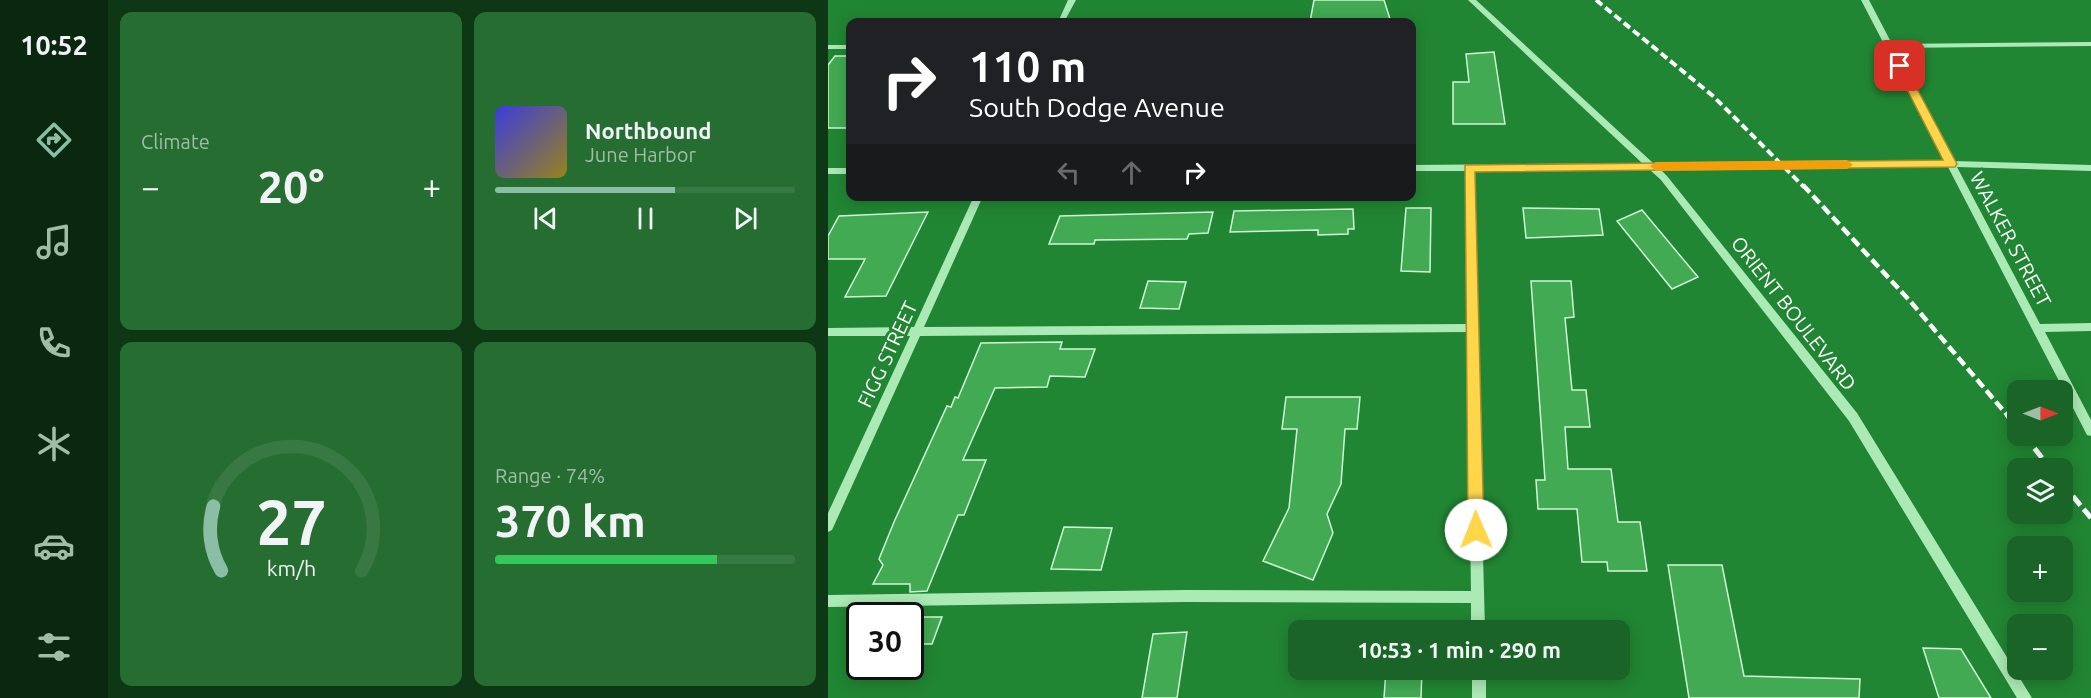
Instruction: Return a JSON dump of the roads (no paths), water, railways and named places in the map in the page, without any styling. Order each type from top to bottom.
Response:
[{"type":"street","points":[[1063,18],[1072,0]]},
{"type":"street","name":"ORIENT BOULEVARD","points":[[1472,0],[1664,178],[1853,417],[2025,698]]},
{"type":"street","name":"WALKER STREET","points":[[1865,0],[2091,431]]},
{"type":"street","points":[[1889,46],[2091,44]]},
{"type":"street","points":[[828,47],[846,47]]},
{"type":"street","points":[[1416,168],[1951,164],[2091,168]]},
{"type":"street","points":[[1469,168],[1478,620]]},
{"type":"street","points":[[828,171],[846,171]]},
{"type":"street","name":"FIGG STREET","points":[[828,526],[978,201]]},
{"type":"street","points":[[828,332],[1472,327]]},
{"type":"street","points":[[2037,328],[2091,327]]},
{"type":"street","points":[[828,601],[1186,596],[1478,597]]},
{"type":"street","points":[[1479,680],[1479,698]]},
{"type":"railway","points":[[1596,0],[1713,96],[1804,187]]},
{"type":"railway","points":[[1803,185],[1910,301],[2007,415]]},
{"type":"railway","points":[[2033,446],[2042,458]]},
{"type":"railway","points":[[2073,496],[2091,518]]}]
